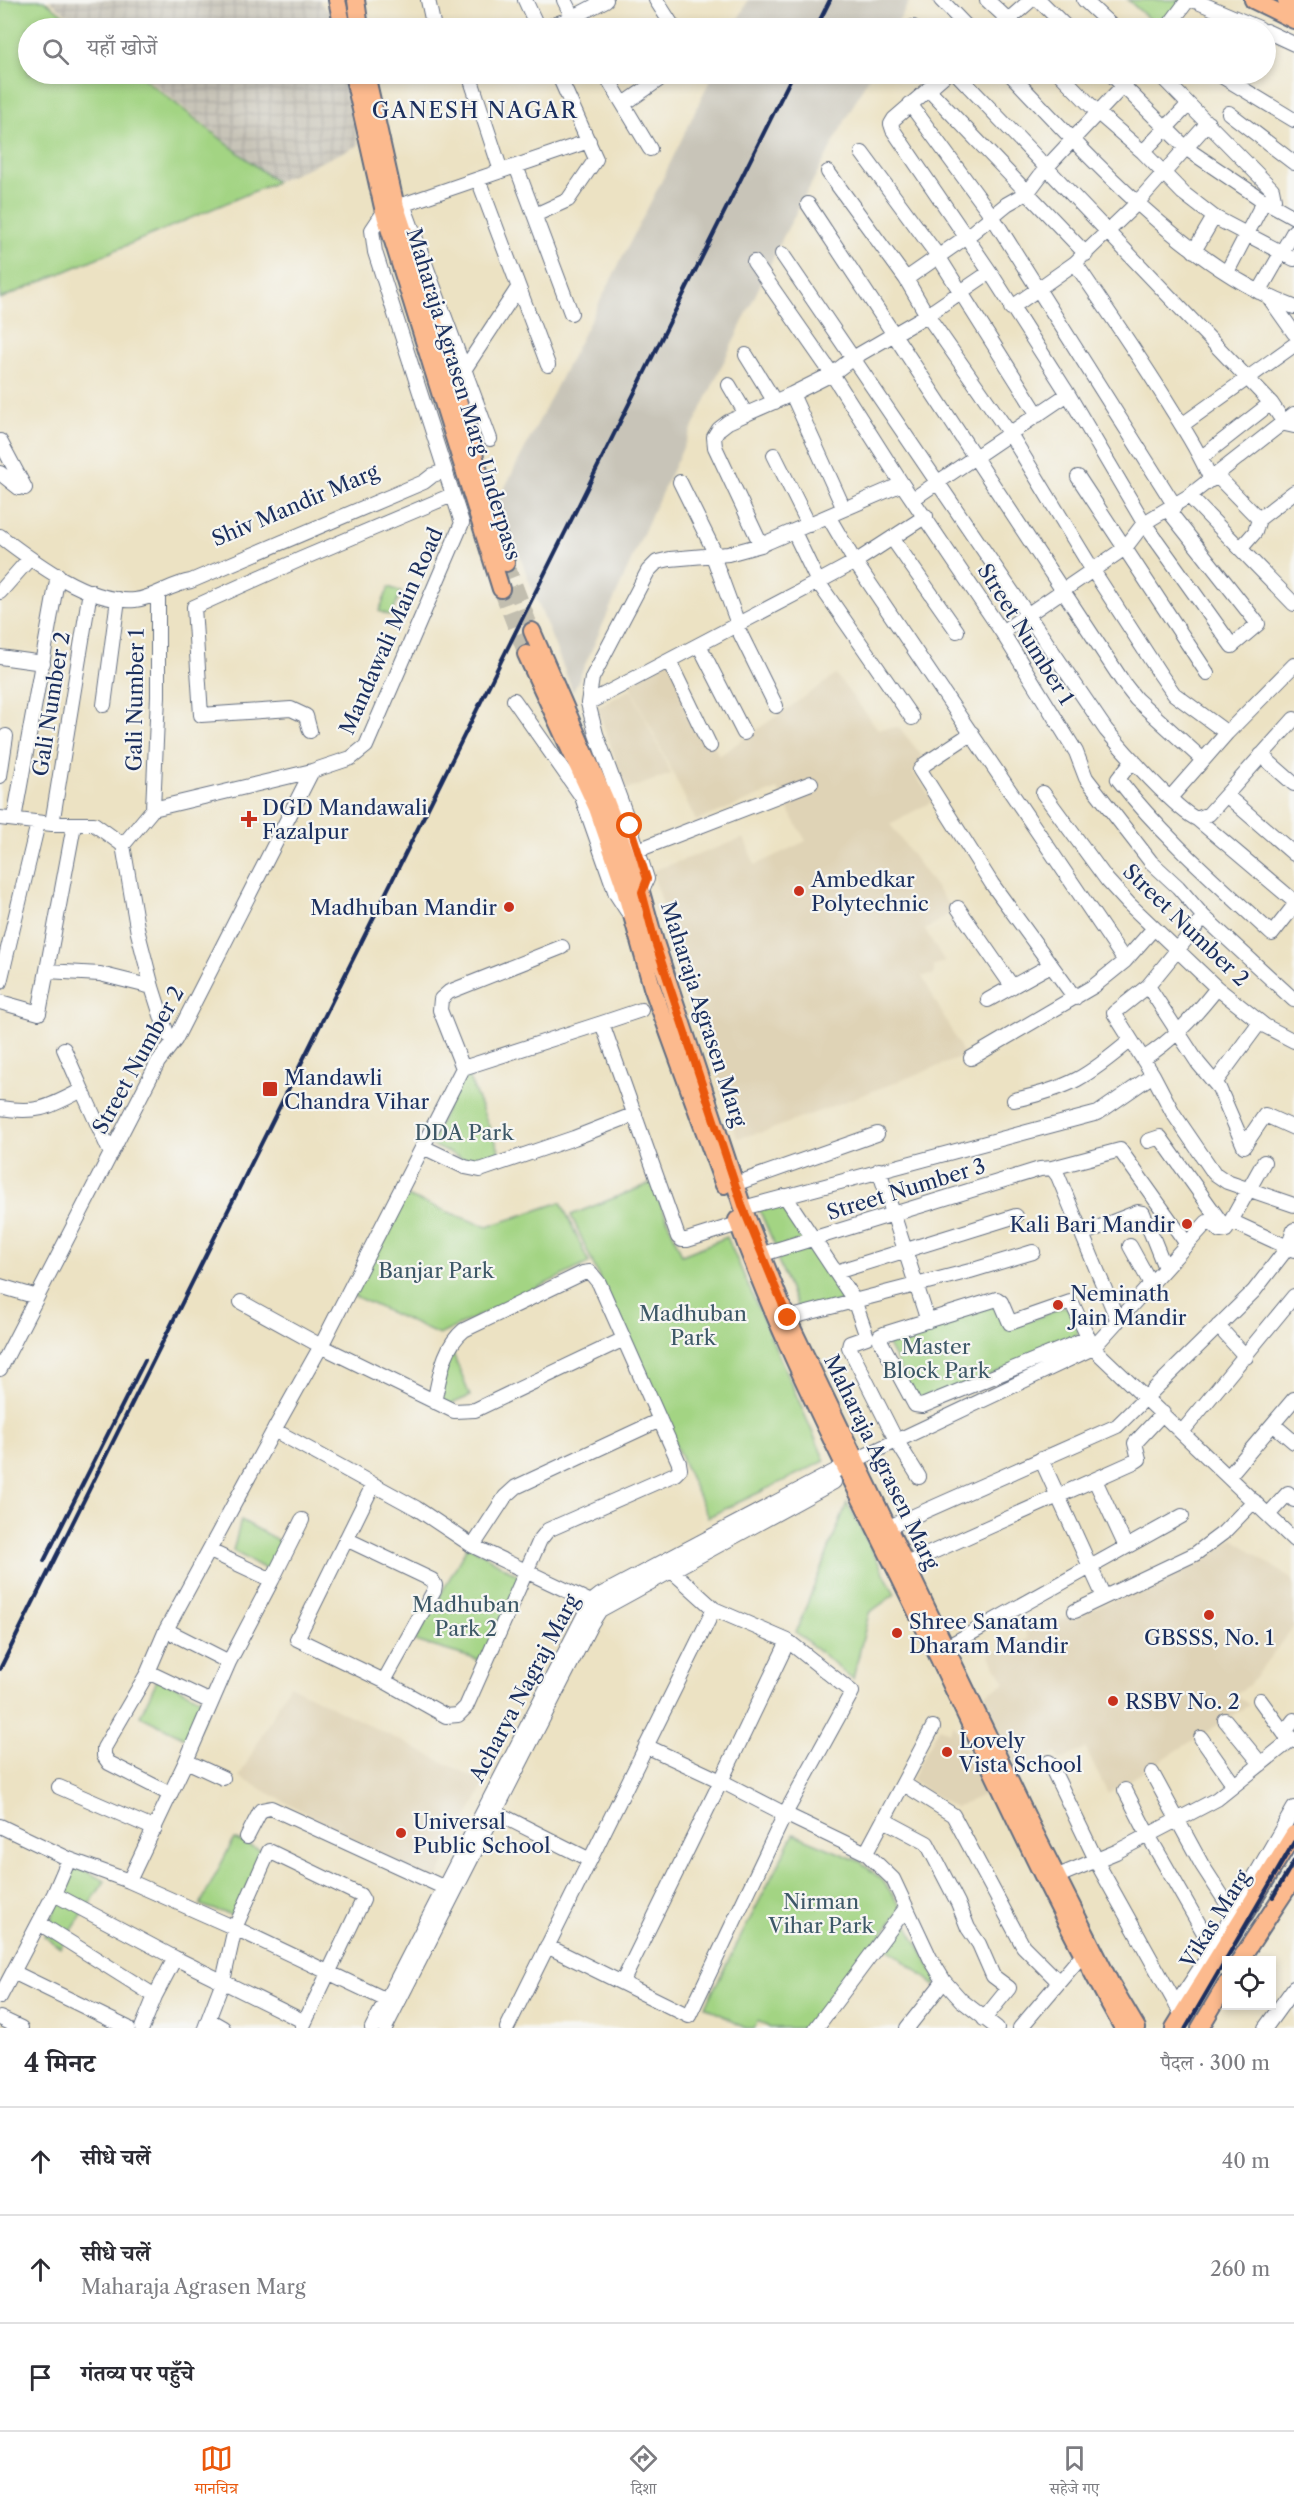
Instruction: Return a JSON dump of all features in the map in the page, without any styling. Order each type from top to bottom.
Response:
[{"type":"main road","points":[[337,0],[342,18]]},
{"type":"main road","points":[[356,0],[359,18]]},
{"type":"main road","points":[[1253,0],[1294,20]]},
{"type":"main road","points":[[1286,0],[1294,4]]},
{"type":"main road","points":[[356,84],[394,208]]},
{"type":"main road","points":[[368,84],[394,208]]},
{"type":"main road","name":"Maharaja Agrasen Marg Underpass","points":[[394,208],[442,349],[506,563]]},
{"type":"main road","name":"Maharaja Agrasen Marg Underpass","points":[[394,208],[501,589]]},
{"type":"main road","points":[[532,631],[605,799],[642,892]]},
{"type":"main road","points":[[526,654],[597,808],[623,883],[633,921]]},
{"type":"main road","name":"Maharaja Agrasen Marg","points":[[642,892],[652,987],[763,1273],[788,1318],[853,1467],[889,1527],[906,1563],[933,1633]]},
{"type":"main road","name":"Maharaja Agrasen Marg","points":[[633,921],[648,943],[735,1184],[741,1216],[763,1254],[763,1273],[772,1313],[853,1467],[982,1737],[1082,1955],[1123,2028]]},
{"type":"main road","name":"Maharaja Agrasen Marg","points":[[982,1737],[1058,1876],[1111,1984],[1137,2028]]},
{"type":"main road","name":"Vikas Marg","points":[[1177,2016],[1236,1918],[1294,1834]]},
{"type":"main road","name":"Vikas Marg","points":[[1243,1956],[1294,1878]]},
{"type":"main road","name":"Vikas Marg","points":[[1200,2028],[1222,1992]]},
{"type":"street","points":[[428,0],[432,18]]},
{"type":"street","points":[[525,0],[533,18]]},
{"type":"street","points":[[564,0],[573,18]]},
{"type":"street","points":[[582,18],[606,0]]},
{"type":"street","points":[[656,0],[668,18]]},
{"type":"street","points":[[941,0],[958,18]]},
{"type":"street","points":[[987,0],[1002,18]]},
{"type":"street","points":[[1015,18],[1031,0]]},
{"type":"street","points":[[1039,0],[1057,18]]},
{"type":"street","points":[[1084,0],[1103,18]]},
{"type":"street","points":[[1174,18],[1188,0]]},
{"type":"street","points":[[1193,0],[1235,18]]},
{"type":"street","points":[[1276,36],[1294,44]]},
{"type":"street","points":[[472,84],[501,171]]},
{"type":"street","points":[[535,215],[568,200],[594,164],[592,148],[563,84]]},
{"type":"street","points":[[611,84],[650,149]]},
{"type":"street","points":[[624,104],[653,84]]},
{"type":"street","points":[[910,105],[992,216],[1039,288],[1171,508],[1258,624],[1232,646],[1144,523],[1068,394],[990,272],[893,130],[891,124],[894,119],[928,89],[934,84]]},
{"type":"street","points":[[966,84],[1247,379],[1291,421],[1189,496],[1144,523],[1125,548],[1002,632]]},
{"type":"street","points":[[1020,84],[1138,202],[1194,251],[1264,295],[1294,307]]},
{"type":"street","points":[[1070,84],[1143,152],[1163,175],[1214,217],[1288,256]]},
{"type":"street","points":[[1168,84],[1272,189],[1274,199],[1268,203],[1247,235],[1227,272]]},
{"type":"street","points":[[1235,84],[1294,120]]},
{"type":"street","points":[[906,279],[1028,192],[1046,168],[1123,86],[1186,149],[1268,203],[1294,217]]},
{"type":"street","points":[[928,89],[1028,192],[1081,258],[1130,343],[1214,477],[1258,519]]},
{"type":"street","points":[[1143,152],[1188,105]]},
{"type":"street","points":[[1229,113],[1294,163]]},
{"type":"street","points":[[1011,308],[1081,258],[1138,202],[1208,123]]},
{"type":"street","points":[[490,439],[464,370],[394,208],[516,166],[592,148]]},
{"type":"street","points":[[862,153],[938,256],[1038,415]]},
{"type":"street","points":[[516,166],[571,313]]},
{"type":"street","points":[[828,172],[906,279],[927,315],[1010,434],[1092,569],[1174,694],[1227,733]]},
{"type":"street","points":[[478,179],[548,365]]},
{"type":"street","points":[[808,204],[1136,699],[1203,760]]},
{"type":"street","name":"Mandawali Main Road","points":[[153,809],[312,771],[351,758],[366,746],[462,523],[452,495],[439,473],[375,252],[372,230],[394,208]]},
{"type":"street","points":[[1194,251],[1214,217]]},
{"type":"street","points":[[1264,295],[1288,256],[1294,231]]},
{"type":"street","points":[[782,254],[1106,730],[1170,798],[1294,901]]},
{"type":"street","name":"Street Number 1","points":[[754,262],[832,374],[1002,632],[1076,752],[1086,778],[1151,862],[1178,887],[1203,917],[1294,1000]]},
{"type":"street","points":[[761,545],[715,447],[714,437],[719,429],[832,374],[853,358],[927,315],[990,272]]},
{"type":"street","points":[[464,370],[518,288]]},
{"type":"street","points":[[1264,295],[1294,333]]},
{"type":"street","points":[[1182,425],[1294,345]]},
{"type":"street","points":[[746,355],[775,402]]},
{"type":"street","points":[[729,385],[746,414]]},
{"type":"street","points":[[792,394],[844,509]]},
{"type":"street","points":[[913,499],[1068,394]]},
{"type":"street","points":[[1202,457],[1271,403]]},
{"type":"street","points":[[0,441],[22,488],[0,473]]},
{"type":"street","points":[[774,455],[809,525]]},
{"type":"street","name":"Shiv Mandir Marg","points":[[0,536],[30,558],[90,591],[118,599],[136,600],[178,583],[187,573],[290,533],[422,475],[439,473]]},
{"type":"street","points":[[1078,477],[1207,673]]},
{"type":"street","points":[[680,482],[715,556],[737,625],[776,706]]},
{"type":"street","points":[[642,892],[647,879],[596,734],[588,703],[592,678],[648,571],[657,562],[670,559],[715,556],[761,545],[902,483]]},
{"type":"street","points":[[1241,548],[1252,537],[1258,519],[1294,492]]},
{"type":"street","points":[[310,731],[306,716],[291,709],[201,715],[194,607],[452,495]]},
{"type":"street","points":[[1189,496],[1294,604]]},
{"type":"street","points":[[828,516],[855,562],[1125,961]]},
{"type":"street","points":[[588,703],[855,562],[926,516]]},
{"type":"street","points":[[794,532],[818,582],[912,718]]},
{"type":"street","points":[[290,533],[301,559]]},
{"type":"street","points":[[892,538],[957,631]]},
{"type":"street","points":[[0,592],[30,558]]},
{"type":"street","points":[[58,575],[43,663],[7,818],[45,824],[94,824],[123,845],[138,933],[152,987],[167,1034],[175,1040]]},
{"type":"street","name":"Gali Number 2","points":[[0,982],[45,824],[90,591]]},
{"type":"street","name":"Gali Number 1","points":[[153,809],[158,696],[158,593]]},
{"type":"street","points":[[104,705],[118,599]]},
{"type":"street","points":[[699,645],[744,733]]},
{"type":"street","points":[[0,657],[43,663]]},
{"type":"street","points":[[669,661],[710,746]]},
{"type":"street","points":[[1170,798],[1227,733],[1294,665]]},
{"type":"street","points":[[514,700],[582,797],[616,894],[633,921]]},
{"type":"street","points":[[1197,819],[1209,814],[1294,719]]},
{"type":"street","points":[[972,733],[925,764],[920,770],[992,884],[1075,998]]},
{"type":"street","points":[[0,776],[6,736]]},
{"type":"street","points":[[1261,755],[1294,784]]},
{"type":"street","points":[[1133,760],[1118,779],[1145,815],[1272,934],[1294,906]]},
{"type":"street","name":"Street Number 2","points":[[0,1369],[158,1062],[175,1040],[312,771]]},
{"type":"street","points":[[638,850],[811,783]]},
{"type":"street","name":"Street Number 2","points":[[1043,793],[1107,880],[1154,928],[1217,988],[1260,1022],[1294,1041]]},
{"type":"street","points":[[1226,795],[1294,854]]},
{"type":"street","points":[[123,845],[153,809]]},
{"type":"street","points":[[0,1002],[39,1013],[74,825]]},
{"type":"street","points":[[958,908],[1012,986]]},
{"type":"street","points":[[1203,917],[1148,986],[1114,1013],[1153,1075],[1173,1113],[1214,1173],[1227,1182],[1294,1205]]},
{"type":"street","points":[[971,1058],[1075,998],[1125,961],[1154,928]]},
{"type":"street","points":[[463,1068],[440,1010],[441,999],[449,992],[562,947]]},
{"type":"street","points":[[988,1000],[1051,965]]},
{"type":"street","points":[[47,971],[100,974],[152,987]]},
{"type":"street","points":[[1148,986],[1198,1063],[1215,1083],[1244,1146],[1263,1116],[1289,1126]]},
{"type":"street","points":[[1143,1059],[1178,1033],[1217,988]]},
{"type":"street","points":[[170,1794],[110,1763],[104,1756],[104,1748],[321,1346],[463,1068],[641,1010]]},
{"type":"street","points":[[1215,1083],[1260,1022]]},
{"type":"street","points":[[602,1023],[678,1237],[682,1240],[687,1240],[785,1196],[1098,1113],[1153,1075]]},
{"type":"street","points":[[1014,1100],[1050,1092],[1075,1082],[1095,1070],[1131,1040]]},
{"type":"street","points":[[64,1048],[111,1154]]},
{"type":"street","points":[[0,1108],[34,1111],[55,1106],[82,1090]]},
{"type":"street","points":[[423,1147],[465,1167],[480,1170],[574,1138],[635,1114]]},
{"type":"street","points":[[735,1184],[877,1134]]},
{"type":"street","points":[[1148,1141],[1160,1137],[1228,1225],[1291,1248]]},
{"type":"street","name":"Street Number 3","points":[[763,1254],[1040,1169],[1055,1172],[1120,1150],[1187,1244]]},
{"type":"street","points":[[853,1467],[896,1440],[1090,1343],[1118,1321],[1207,1222],[1211,1222],[1220,1231],[1228,1225],[1264,1162]]},
{"type":"street","points":[[879,1170],[928,1321]]},
{"type":"street","points":[[1055,1172],[1118,1321]]},
{"type":"street","points":[[785,1196],[854,1300],[867,1337],[850,1343],[849,1347],[896,1440],[919,1477]]},
{"type":"street","points":[[1082,1234],[1138,1212],[1143,1214],[1165,1268]]},
{"type":"street","points":[[836,1272],[1016,1216]]},
{"type":"street","points":[[889,1527],[1117,1426],[1254,1290],[1291,1248],[1294,1230]]},
{"type":"street","points":[[1130,1246],[1151,1284]]},
{"type":"street","points":[[788,1318],[970,1271],[1033,1252]]},
{"type":"street","points":[[373,1485],[297,1639],[384,1681],[446,1716],[458,1714],[466,1707],[540,1540],[548,1530],[675,1474],[680,1469],[680,1463],[624,1339],[595,1276],[590,1272],[583,1273],[464,1330],[453,1339],[446,1352],[434,1402]]},
{"type":"street","points":[[0,1286],[37,1297]]},
{"type":"street","points":[[1182,1432],[1294,1296]]},
{"type":"street","points":[[1090,1343],[918,1407],[880,1336],[997,1299],[1001,1302],[1008,1322],[1012,1324],[1070,1302],[1090,1343],[1294,1540]]},
{"type":"street","points":[[241,1302],[321,1346],[454,1411],[475,1410],[624,1339]]},
{"type":"street","points":[[1218,1326],[1246,1357]]},
{"type":"street","points":[[1228,1477],[1294,1399]]},
{"type":"street","points":[[906,1563],[1138,1460],[1135,1443],[1163,1413]]},
{"type":"street","points":[[473,1546],[505,1497],[516,1488],[660,1420]]},
{"type":"street","points":[[1273,1424],[1294,1442]]},
{"type":"street","points":[[274,1430],[416,1508],[473,1546],[596,1606]]},
{"type":"street","points":[[1041,1459],[1104,1597]]},
{"type":"street","name":"Acharya Nagraj Marg","points":[[596,1606],[671,1570],[853,1467]]},
{"type":"street","name":"Acharya Nagraj Marg","points":[[372,2028],[392,2002],[490,1809],[591,1624],[600,1595],[853,1467]]},
{"type":"street","points":[[1095,1480],[1126,1547]]},
{"type":"street","points":[[1268,1515],[1288,1494],[1294,1500]]},
{"type":"street","points":[[1075,1611],[1195,1554],[1223,1533],[1254,1502]]},
{"type":"street","points":[[950,1645],[1182,1516]]},
{"type":"street","points":[[129,1881],[155,1829],[229,1662],[302,1520]]},
{"type":"street","points":[[346,1539],[432,1580],[435,1585],[434,1591],[384,1681]]},
{"type":"street","points":[[210,1551],[272,1580]]},
{"type":"street","points":[[547,1946],[689,2016],[786,1814],[852,1692],[788,1641],[714,1609],[671,1570]]},
{"type":"street","points":[[511,2026],[547,1946],[714,1609]]},
{"type":"street","points":[[166,1630],[229,1662]]},
{"type":"street","points":[[622,1983],[788,1641]]},
{"type":"street","points":[[147,1672],[211,1701]]},
{"type":"street","points":[[1260,1700],[1290,1737]]},
{"type":"street","points":[[1225,1720],[1261,1764]]},
{"type":"street","points":[[1058,1876],[1148,1835],[1217,1799],[1261,1764],[1290,1737],[1294,1720]]},
{"type":"street","points":[[866,1853],[933,1727]]},
{"type":"street","points":[[1201,1738],[1234,1785]]},
{"type":"street","points":[[646,1746],[866,1853],[893,1879],[944,1981],[961,2000],[997,2028]]},
{"type":"street","points":[[186,1761],[223,1778]]},
{"type":"street","points":[[1049,1762],[1177,2016]]},
{"type":"street","points":[[1152,1773],[1202,1865],[1236,1918],[1294,1808]]},
{"type":"street","points":[[904,1784],[953,1815],[1023,1946],[1059,1982]]},
{"type":"street","points":[[59,1787],[155,1829]]},
{"type":"street","points":[[1125,1790],[1215,1954]]},
{"type":"street","points":[[247,1837],[261,1810],[271,1808],[443,1887]]},
{"type":"street","points":[[490,1809],[590,1860]]},
{"type":"street","name":"Acharya Nagraj Marg","points":[[385,2028],[392,2002],[443,1887],[490,1809]]},
{"type":"street","points":[[884,1820],[927,1843],[958,1903],[968,1928],[980,1944],[993,1976],[1009,1988],[984,2019]]},
{"type":"street","points":[[0,1826],[69,1859],[129,1881],[235,1928],[392,2002]]},
{"type":"street","points":[[54,1894],[223,1981],[304,2025],[362,1902],[360,1895],[269,1851],[235,1928],[223,1981],[207,2024],[223,2028]]},
{"type":"street","points":[[0,1997],[54,1894],[69,1859]]},
{"type":"street","points":[[816,2028],[906,1908]]},
{"type":"street","points":[[39,1923],[155,1996]]},
{"type":"street","points":[[1020,2028],[1082,1955]]},
{"type":"street","points":[[142,2028],[155,1996],[175,1958]]},
{"type":"street","points":[[13,1972],[128,2028]]},
{"type":"street","points":[[908,2028],[944,1981]]},
{"type":"street","points":[[1265,2028],[1294,1989]]},
{"type":"street","points":[[0,2018],[21,2028]]},
{"type":"shaded area","points":[[49,0],[322,0],[320,2],[326,10],[329,9],[331,18],[72,18]]},
{"type":"shaded area","points":[[748,0],[910,0],[900,18],[739,18]]},
{"type":"shaded area","points":[[154,84],[345,84],[359,145],[276,182]]},
{"type":"shaded area","points":[[708,84],[865,84],[781,241],[654,509],[573,692],[498,501],[664,176]]},
{"type":"shaded area","name":"Ambedkar Polytechnic","points":[[670,657],[719,756],[836,675],[878,729],[899,727],[926,761],[913,772],[933,801],[890,824],[953,911],[925,930],[945,962],[934,965],[934,975],[922,976],[965,1056],[767,1131],[737,1138],[652,871],[744,838],[755,865],[806,841],[777,789],[696,821],[626,677]]},
{"type":"shaded area","points":[[631,689],[671,774],[626,790],[597,707]]},
{"type":"shaded area","name":"RSBV No. 2","points":[[1234,1539],[1294,1581],[1294,1626],[1248,1686],[1235,1694],[1249,1705],[1108,1794],[1085,1748],[1060,1761],[1055,1753],[1019,1773],[980,1697],[1005,1683],[989,1654],[1028,1639],[1025,1632],[1108,1603]]},
{"type":"shaded area","name":"Universal Public School","points":[[289,1685],[485,1783],[435,1883],[239,1777]]},
{"type":"shaded area","name":"Lovely Vista School","points":[[954,1724],[987,1793],[955,1808],[911,1780],[939,1727],[949,1732]]},
{"type":"green space","points":[[0,0],[44,0],[68,18],[18,18],[18,84],[151,84],[276,182],[0,299]]},
{"type":"green space","points":[[1128,0],[1184,0],[1170,18],[1148,18]]},
{"type":"green space","points":[[389,587],[401,592],[391,616],[379,611]]},
{"type":"green space","name":"DDA Park","points":[[466,1071],[502,1157],[480,1166],[429,1144]]},
{"type":"green space","name":"Madhuban Park","points":[[652,1183],[682,1255],[727,1237],[825,1461],[708,1517],[571,1215]]},
{"type":"green space","name":"Banjar Park","points":[[404,1195],[487,1227],[561,1202],[589,1263],[439,1335],[352,1295]]},
{"type":"green space","points":[[784,1200],[807,1238],[776,1248],[758,1207]]},
{"type":"green space","points":[[813,1242],[850,1299],[799,1312],[775,1253]]},
{"type":"green space","name":"Master Block Park","points":[[997,1303],[1007,1329],[1067,1306],[1079,1330],[1073,1341],[919,1404],[883,1336]]},
{"type":"green space","points":[[450,1346],[470,1396],[442,1408],[440,1399]]},
{"type":"green space","points":[[847,1503],[895,1594],[869,1613],[853,1679],[796,1632]]},
{"type":"green space","points":[[241,1520],[283,1543],[269,1571],[233,1551]]},
{"type":"green space","name":"Madhuban Park 2","points":[[468,1545],[521,1577],[482,1661],[415,1641]]},
{"type":"green space","points":[[158,1678],[210,1703],[193,1742],[140,1716]]},
{"type":"green space","name":"Nirman Vihar Park","points":[[794,1834],[861,1862],[883,1881],[902,1908],[811,2028],[770,2028],[758,2021],[754,2028],[745,2028],[705,2006]]},
{"type":"green space","points":[[234,1839],[263,1851],[235,1916],[200,1905]]},
{"type":"green space","points":[[74,1865],[105,1881],[60,1948],[44,1936]]},
{"type":"green space","points":[[906,1922],[937,1979],[935,1985],[887,1948]]},
{"type":"tunnel","points":[[506,563],[532,631]]},
{"type":"tunnel","points":[[501,589],[526,654]]},
{"type":"railway","points":[[821,18],[830,0]]},
{"type":"railway","points":[[0,1669],[788,84]]},
{"type":"railway","points":[[44,1561],[145,1360]]},
{"type":"railway","points":[[1186,2028],[1294,1842]]},
{"type":"railway","points":[[1273,1897],[1294,1861]]},
{"type":"place","name":"DGD Mandawali Fazalpur","points":[[249,819]]},
{"type":"place","name":"Ambedkar Polytechnic","points":[[799,891]]},
{"type":"place","name":"Madhuban Mandir","points":[[509,907]]},
{"type":"place","name":"Mandawli Chandra Vihar","points":[[270,1089]]},
{"type":"place","name":"Kali Bari Mandir","points":[[1187,1224]]},
{"type":"place","name":"Neminath Jain Mandir","points":[[1058,1305]]},
{"type":"place","name":"GBSSS, No. 1","points":[[1209,1615]]},
{"type":"place","name":"Shree Sanatam Dharam Mandir","points":[[897,1633]]},
{"type":"place","name":"RSBV No. 2","points":[[1113,1701]]},
{"type":"place","name":"Lovely Vista School","points":[[947,1752]]},
{"type":"place","name":"Universal Public School","points":[[401,1833]]},
{"type":"district","name":"GANESH NAGAR","points":[[475,110]]},
{"type":"route","points":[[630,826],[647,879],[642,892],[655,942],[743,1208],[788,1318]]}]
